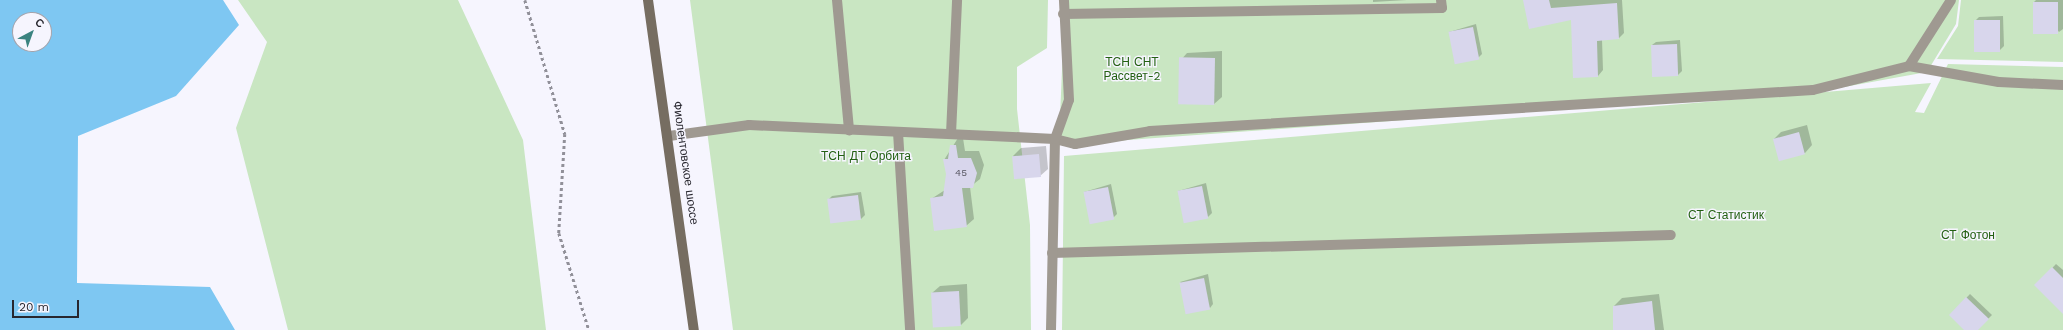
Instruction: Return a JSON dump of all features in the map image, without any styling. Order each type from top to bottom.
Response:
[{"type":"main road","name":"Фиолентовское шоссе","points":[[648,0],[669,136],[694,330]]},
{"type":"street","points":[[837,0],[849,130]]},
{"type":"street","points":[[951,134],[957,0]]},
{"type":"street","points":[[1051,330],[1055,139],[1068,100],[1063,14],[1064,0]]},
{"type":"street","points":[[1063,14],[1442,8],[1441,0]]},
{"type":"street","points":[[1909,66],[1951,0]]},
{"type":"street","points":[[669,136],[750,125],[1055,139],[1075,144],[1150,131],[1813,90],[1909,66],[1999,82],[2063,85]]},
{"type":"street","points":[[898,132],[910,330]]},
{"type":"street","points":[[1052,253],[1671,236]]},
{"type":"path","points":[[525,0],[565,134],[559,233],[589,330]]},
{"type":"green space","points":[[238,0],[458,0],[523,140],[546,330],[288,330],[236,128],[267,42]]},
{"type":"green space","name":"ТСН ДТ Орбита","points":[[690,0],[1048,0],[1047,48],[1017,67],[1017,109],[1030,225],[1031,330],[733,330]]},
{"type":"green space","name":"ТСН СНТ Рассвет-2","points":[[1065,0],[1959,0],[1956,24],[1927,72],[1833,89],[1073,144],[1059,140]]},
{"type":"green space","points":[[1961,0],[2063,0],[2063,62],[1937,59],[1958,26]]},
{"type":"green space","name":"СТ Статистик","points":[[1948,64],[2063,67],[2063,330],[1062,330],[1064,156],[1931,83],[1915,112],[1924,113]]},
{"type":"water","points":[[0,0],[223,0],[239,25],[176,96],[78,136],[77,283],[210,287],[235,330],[0,330]]},
{"type":"building","points":[[1523,0],[1549,0],[1551,8],[1617,3],[1619,39],[1597,41],[1598,77],[1573,78],[1571,20],[1529,29]]},
{"type":"building","points":[[2033,2],[2058,2],[2058,34],[2033,34]]},
{"type":"building","points":[[1974,20],[2000,20],[2000,52],[1974,52]]},
{"type":"building","points":[[1473,27],[1479,59],[1455,64],[1448,32]]},
{"type":"building","points":[[1677,44],[1678,76],[1652,77],[1651,45]]},
{"type":"building","points":[[1179,57],[1215,58],[1214,105],[1178,104]]},
{"type":"building","points":[[1799,132],[1805,154],[1779,161],[1773,139]]},
{"type":"building","points":[[950,145],[956,145],[958,158],[971,158],[977,173],[973,188],[962,188],[967,227],[934,231],[930,198],[943,196],[946,174],[943,159],[948,159]]},
{"type":"building","points":[[1039,154],[1041,177],[1014,179],[1012,156]]},
{"type":"building","points":[[1202,186],[1208,218],[1184,223],[1177,191]]},
{"type":"building","points":[[1108,187],[1114,219],[1090,224],[1083,192]]},
{"type":"building","points":[[858,195],[861,220],[830,224],[827,199]]},
{"type":"building","points":[[2052,267],[2063,278],[2063,314],[2034,285]]},
{"type":"building","points":[[1204,278],[1210,309],[1186,314],[1179,283]]},
{"type":"building","points":[[959,291],[961,326],[933,327],[931,292]]},
{"type":"building","points":[[1966,297],[1989,319],[1978,330],[1964,330],[1949,315]]},
{"type":"building","points":[[1652,301],[1655,330],[1613,330],[1613,306]]},
{"type":"park label","name":"СТ Фотон","points":[[1968,236]]}]
